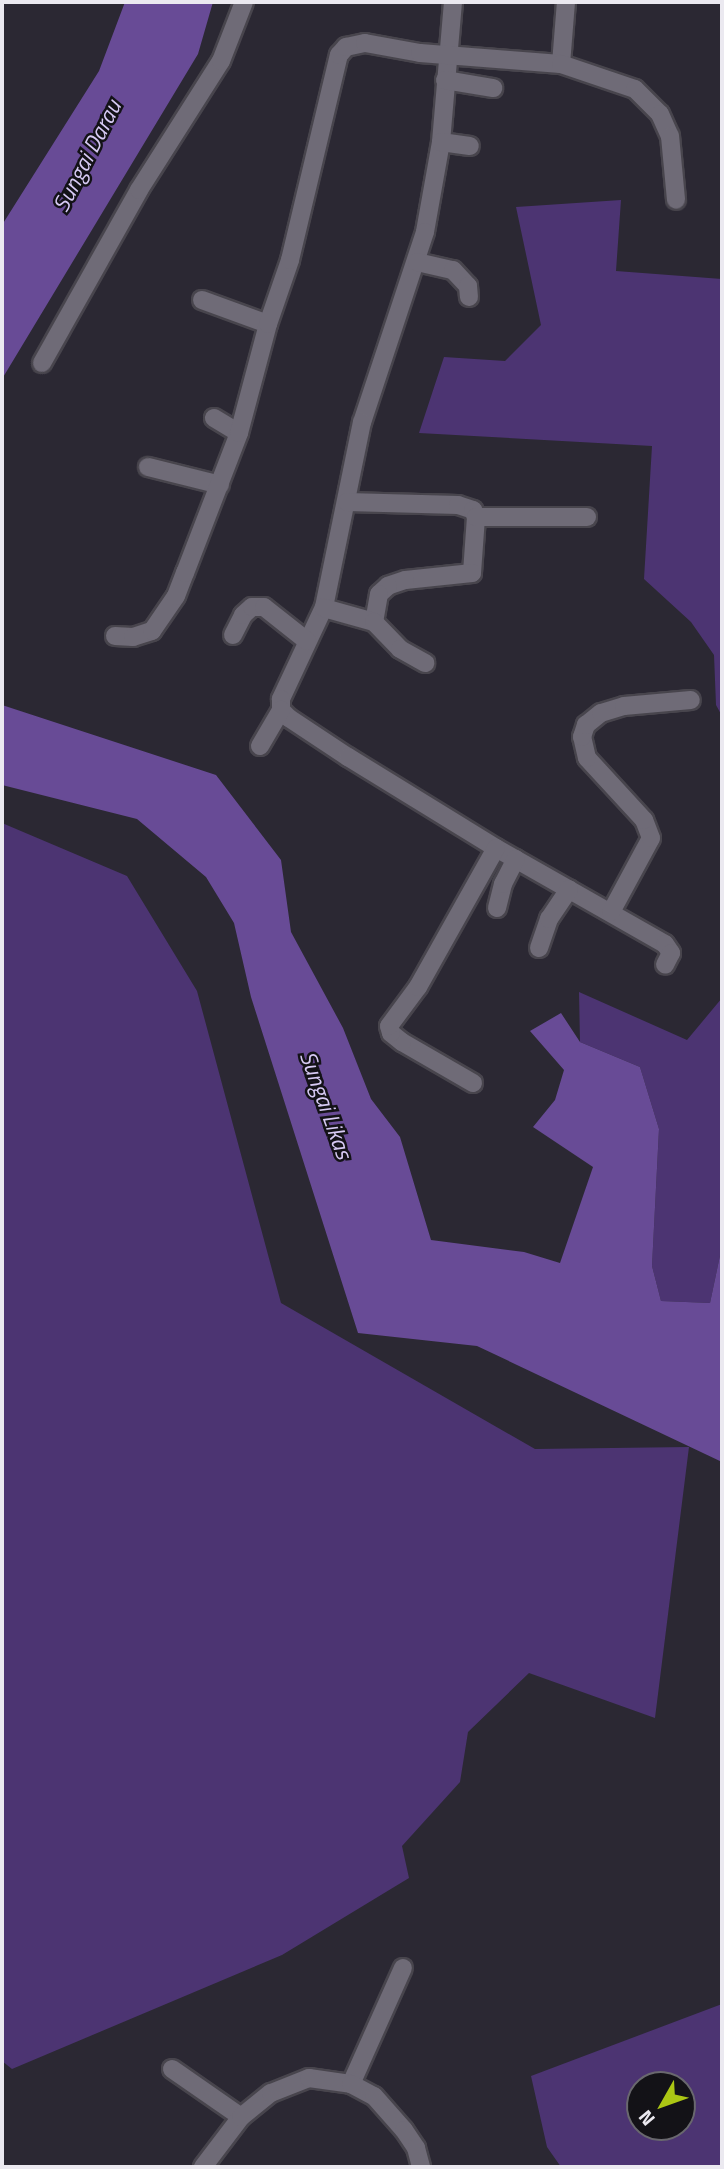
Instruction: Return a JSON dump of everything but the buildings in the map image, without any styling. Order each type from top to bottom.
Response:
[{"type":"street","points":[[43,363],[139,190],[221,61],[244,2]]},
{"type":"street","points":[[260,746],[281,709],[281,699],[324,608],[362,422],[417,262],[432,203],[453,2]]},
{"type":"street","points":[[561,64],[566,2]]},
{"type":"street","points":[[115,635],[147,635],[176,596],[239,433],[268,324],[299,225],[339,55],[351,44],[365,43],[419,53],[448,53],[561,64],[635,89],[660,114],[674,153],[676,200]]},
{"type":"street","points":[[445,80],[493,88]]},
{"type":"street","points":[[440,142],[470,146]]},
{"type":"street","points":[[417,262],[453,270],[468,286],[468,297]]},
{"type":"street","points":[[202,300],[268,324]]},
{"type":"street","points":[[214,418],[239,433]]},
{"type":"street","points":[[148,467],[219,485]]},
{"type":"street","points":[[347,502],[458,505],[473,510],[476,517],[472,573],[405,580],[388,586],[379,594],[374,622]]},
{"type":"street","points":[[476,517],[587,517]]},
{"type":"street","points":[[233,635],[243,615],[252,607],[264,607],[307,641]]},
{"type":"street","points":[[324,608],[374,622],[400,649],[425,663]]},
{"type":"street","points":[[611,912],[652,838],[644,820],[587,758],[582,737],[586,724],[601,713],[624,706],[664,700],[691,700]]},
{"type":"street","points":[[281,709],[289,718],[348,757],[496,848],[665,944],[671,953],[665,965]]},
{"type":"street","points":[[472,1083],[402,1042],[391,1033],[388,1026],[418,987],[496,848]]},
{"type":"street","points":[[497,908],[503,884],[516,859]]},
{"type":"street","points":[[539,948],[549,919],[569,890]]},
{"type":"street","points":[[351,2084],[403,1968]]},
{"type":"street","points":[[172,2069],[241,2117]]},
{"type":"street","points":[[203,2167],[241,2117],[271,2093],[309,2078],[351,2084],[374,2096],[391,2113],[416,2148],[421,2167]]},
{"type":"shaded area","points":[[621,200],[616,271],[722,279],[722,716],[716,705],[714,655],[691,622],[644,579],[652,446],[419,433],[444,357],[505,361],[541,325],[516,207]]},
{"type":"shaded area","points":[[2,823],[127,876],[197,991],[281,1303],[535,1449],[689,1447],[655,1718],[529,1673],[468,1732],[460,1782],[402,1846],[409,1878],[282,1955],[12,2069],[2,2061]]},
{"type":"shaded area","points":[[579,992],[687,1040],[722,998],[722,1246],[710,1303],[661,1301],[652,1266],[659,1129],[640,1067],[580,1042]]},
{"type":"shaded area","points":[[722,2004],[722,2167],[561,2167],[547,2147],[531,2076]]},
{"type":"water","name":"Sungai Darau","points":[[125,2],[213,2],[198,54],[2,379],[2,225],[99,71]]},
{"type":"water","name":"Sungai Likas","points":[[2,705],[216,775],[281,860],[291,932],[343,1028],[371,1099],[400,1137],[431,1240],[524,1252],[560,1263],[593,1167],[533,1127],[555,1100],[564,1070],[530,1031],[561,1013],[580,1042],[640,1067],[659,1129],[652,1266],[661,1301],[710,1303],[722,1246],[722,1462],[477,1346],[358,1333],[251,997],[234,923],[206,877],[137,819],[2,785]]}]
